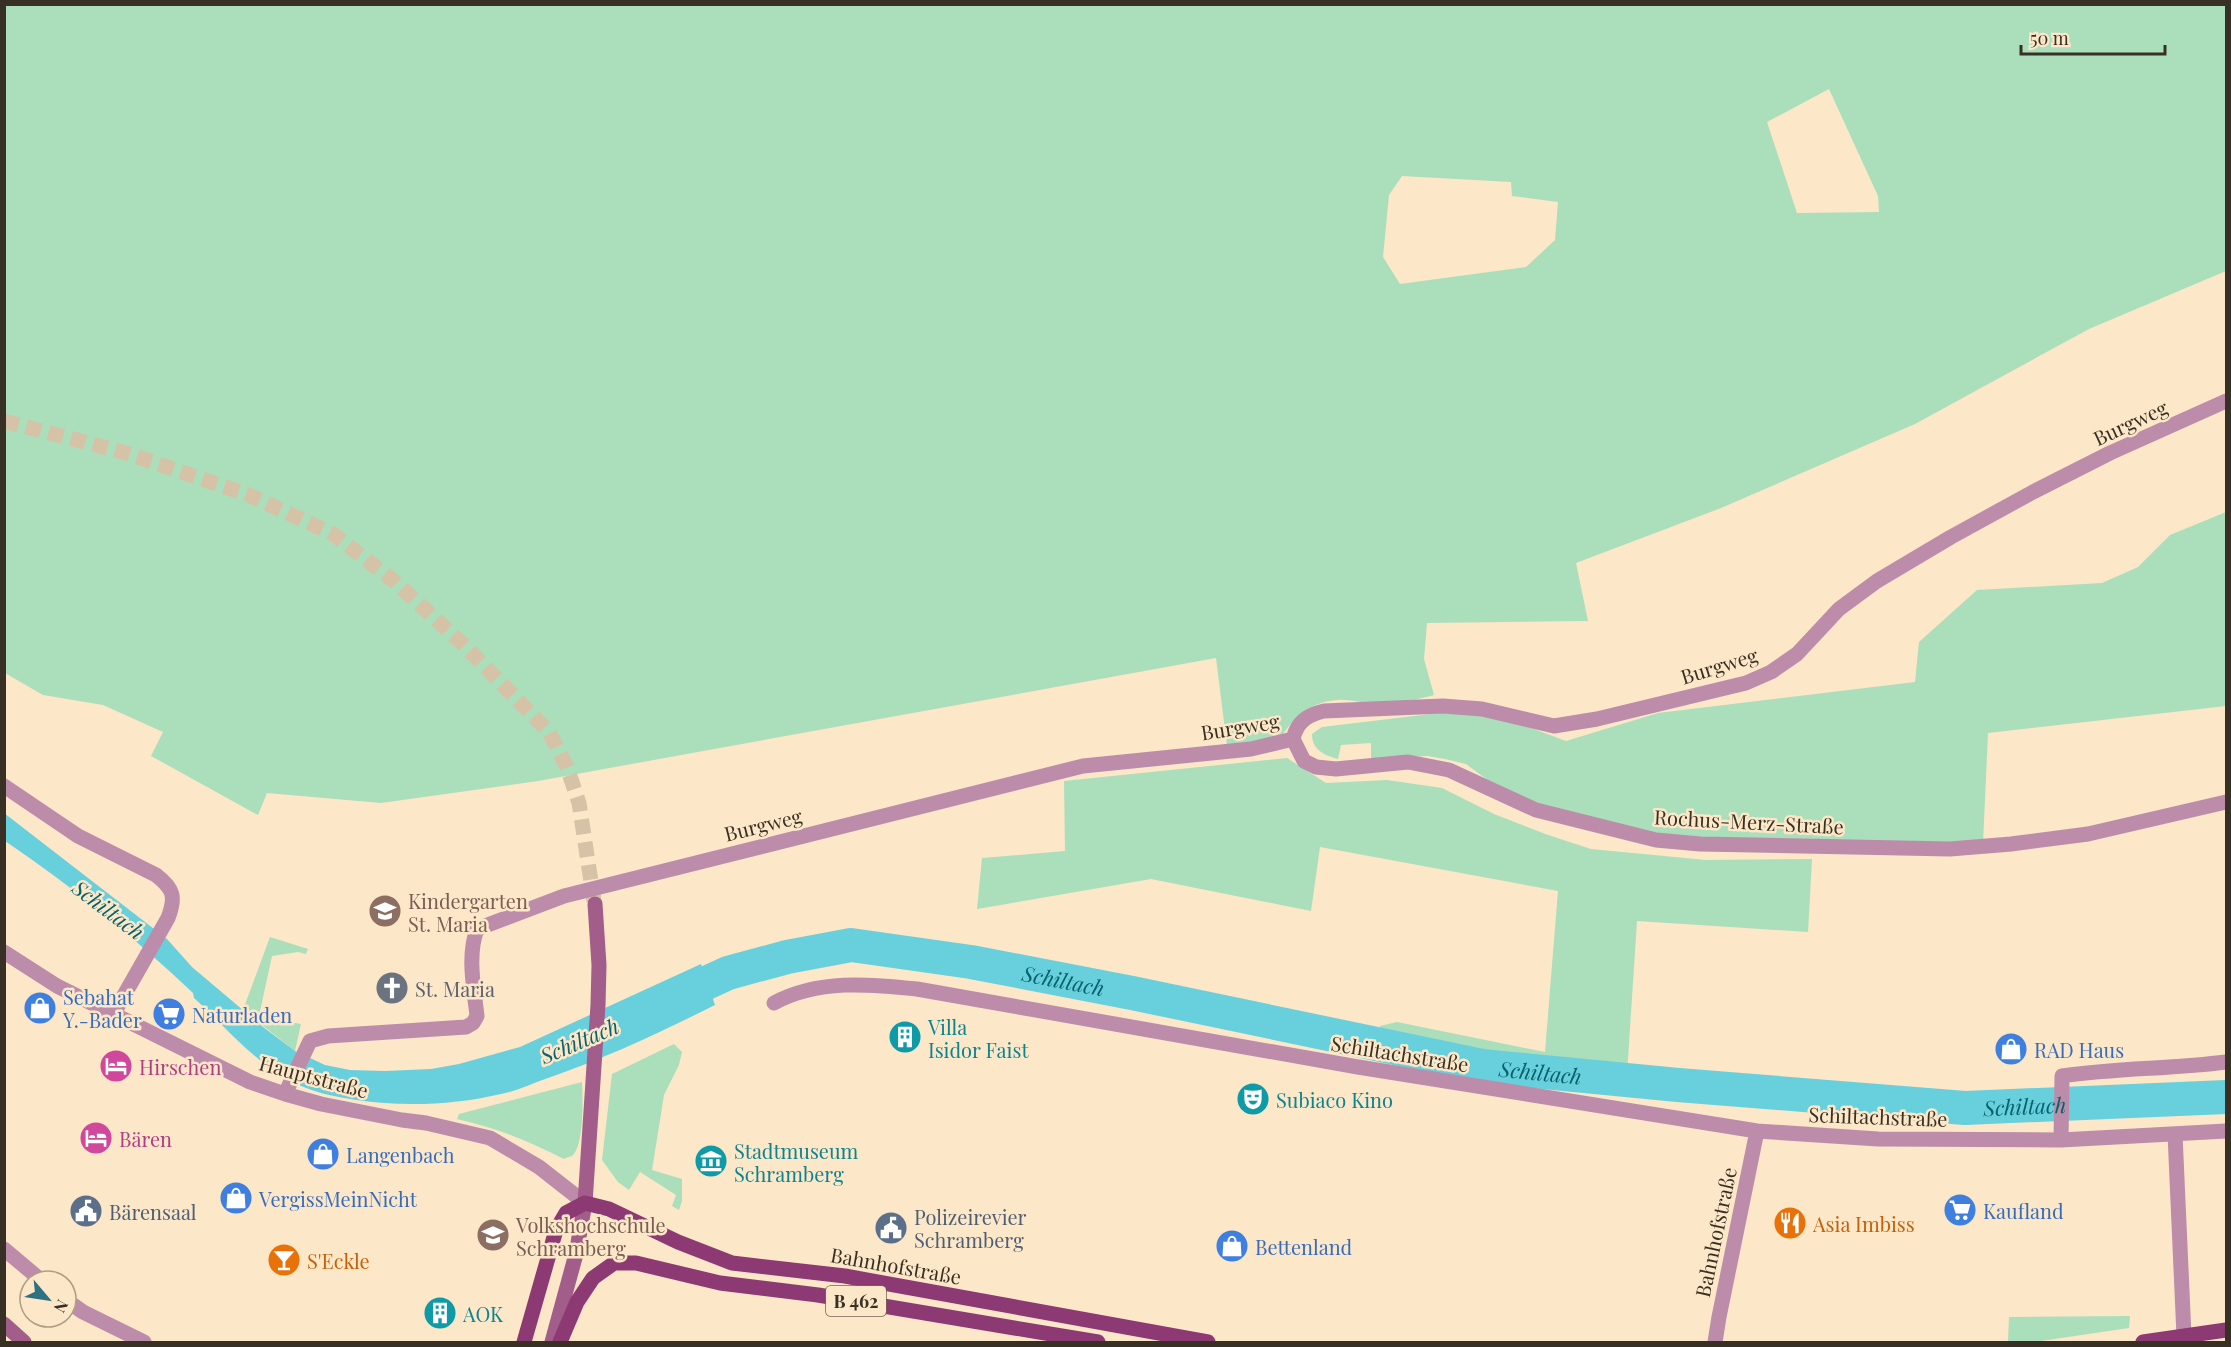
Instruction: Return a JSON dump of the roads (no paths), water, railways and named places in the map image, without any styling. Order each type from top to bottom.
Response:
[{"type":"main road","points":[[552,1342],[576,1254],[585,1203],[598,1005],[599,965],[595,904]]},
{"type":"main road","points":[[524,1342],[556,1230],[566,1213],[585,1203]]},
{"type":"main road","name":"Bahnhofstraße","points":[[585,1203],[609,1209],[678,1242],[732,1263],[866,1279],[1208,1342]]},
{"type":"main road","name":"B 462","points":[[561,1342],[578,1302],[593,1278],[614,1263],[636,1263],[720,1283],[818,1295],[1098,1342]]},
{"type":"main road","points":[[4,1324],[24,1342]]},
{"type":"main road","points":[[2143,1342],[2226,1330]]},
{"type":"street","name":"Burgweg","points":[[287,1088],[308,1046],[328,1036],[466,1027],[473,1023],[477,1016],[472,957],[477,929],[564,896],[1083,766],[1251,749],[1293,739],[1295,729],[1301,720],[1313,713],[1324,711],[1443,706],[1482,709],[1554,726],[1597,719],[1746,683],[1771,672],[1797,654],[1839,609],[1877,581],[1951,537],[2110,453],[2226,401]]},
{"type":"street","name":"Rochus-Merz-Straße","points":[[1293,739],[1304,761],[1316,767],[1336,769],[1408,762],[1449,770],[1536,810],[1656,840],[1700,844],[1950,849],[2088,834],[2226,802]]},
{"type":"street","points":[[10,789],[78,836],[156,875],[167,883],[173,893],[173,905],[162,929],[114,1013]]},
{"type":"street","name":"Hauptstraße","points":[[4,952],[57,986],[250,1082],[287,1088],[490,1138],[539,1167],[585,1203]]},
{"type":"street","name":"Schiltachstraße","points":[[774,1003],[795,993],[819,987],[868,984],[917,989],[1358,1067],[1757,1131],[1878,1140],[2061,1140],[2226,1131]]},
{"type":"street","points":[[2061,1140],[2062,1076],[2097,1071],[2183,1068],[2226,1062]]},
{"type":"street","name":"Bahnhofstraße","points":[[1715,1342],[1757,1131]]},
{"type":"street","points":[[2175,1134],[2184,1336]]},
{"type":"street","points":[[4,1249],[28,1269]]},
{"type":"street","points":[[78,1308],[144,1342]]},
{"type":"water","points":[[4,813],[167,939],[192,967],[263,1027],[295,1051],[325,1065],[350,1070],[385,1071],[431,1069],[459,1064],[520,1047],[701,964],[715,1005],[612,1053],[501,1094],[447,1103],[411,1104],[356,1100],[319,1092],[284,1077],[256,1057],[149,952],[79,894],[5,841]]},
{"type":"waterway","name":"Schiltach","points":[[665,1002],[728,973],[787,957],[851,945],[971,962],[1482,1066],[1678,1085],[1965,1108],[2226,1097]]},
{"type":"tunnel","points":[[4,421],[126,453],[249,495],[333,534],[394,581],[464,645],[549,732],[567,767],[579,803],[594,901]]},
{"type":"place","name":"Kindergarten St. Maria","points":[[385,911]]},
{"type":"place","name":"St. Maria","points":[[392,988]]},
{"type":"place","name":"Sebahat Y.-Bader","points":[[40,1008]]},
{"type":"place","name":"Naturladen","points":[[169,1014]]},
{"type":"place","name":"Villa Isidor Faist","points":[[905,1037]]},
{"type":"place","name":"RAD Haus","points":[[2011,1049]]},
{"type":"place","name":"Hirschen","points":[[116,1066]]},
{"type":"place","name":"Subiaco Kino","points":[[1253,1099]]},
{"type":"place","name":"Bären","points":[[96,1138]]},
{"type":"place","name":"Langenbach","points":[[323,1154]]},
{"type":"place","name":"Stadtmuseum Schramberg","points":[[711,1161]]},
{"type":"place","name":"VergissMeinNicht","points":[[236,1198]]},
{"type":"place","name":"Kaufland","points":[[1960,1210]]},
{"type":"place","name":"Bärensaal","points":[[86,1211]]},
{"type":"place","name":"Asia Imbiss","points":[[1790,1223]]},
{"type":"place","name":"Polizeirevier Schramberg","points":[[891,1228]]},
{"type":"place","name":"Volkshochschule Schramberg","points":[[493,1235]]},
{"type":"place","name":"Bettenland","points":[[1232,1246]]},
{"type":"place","name":"S'Eckle","points":[[284,1260]]},
{"type":"place","name":"AOK","points":[[440,1313]]}]
